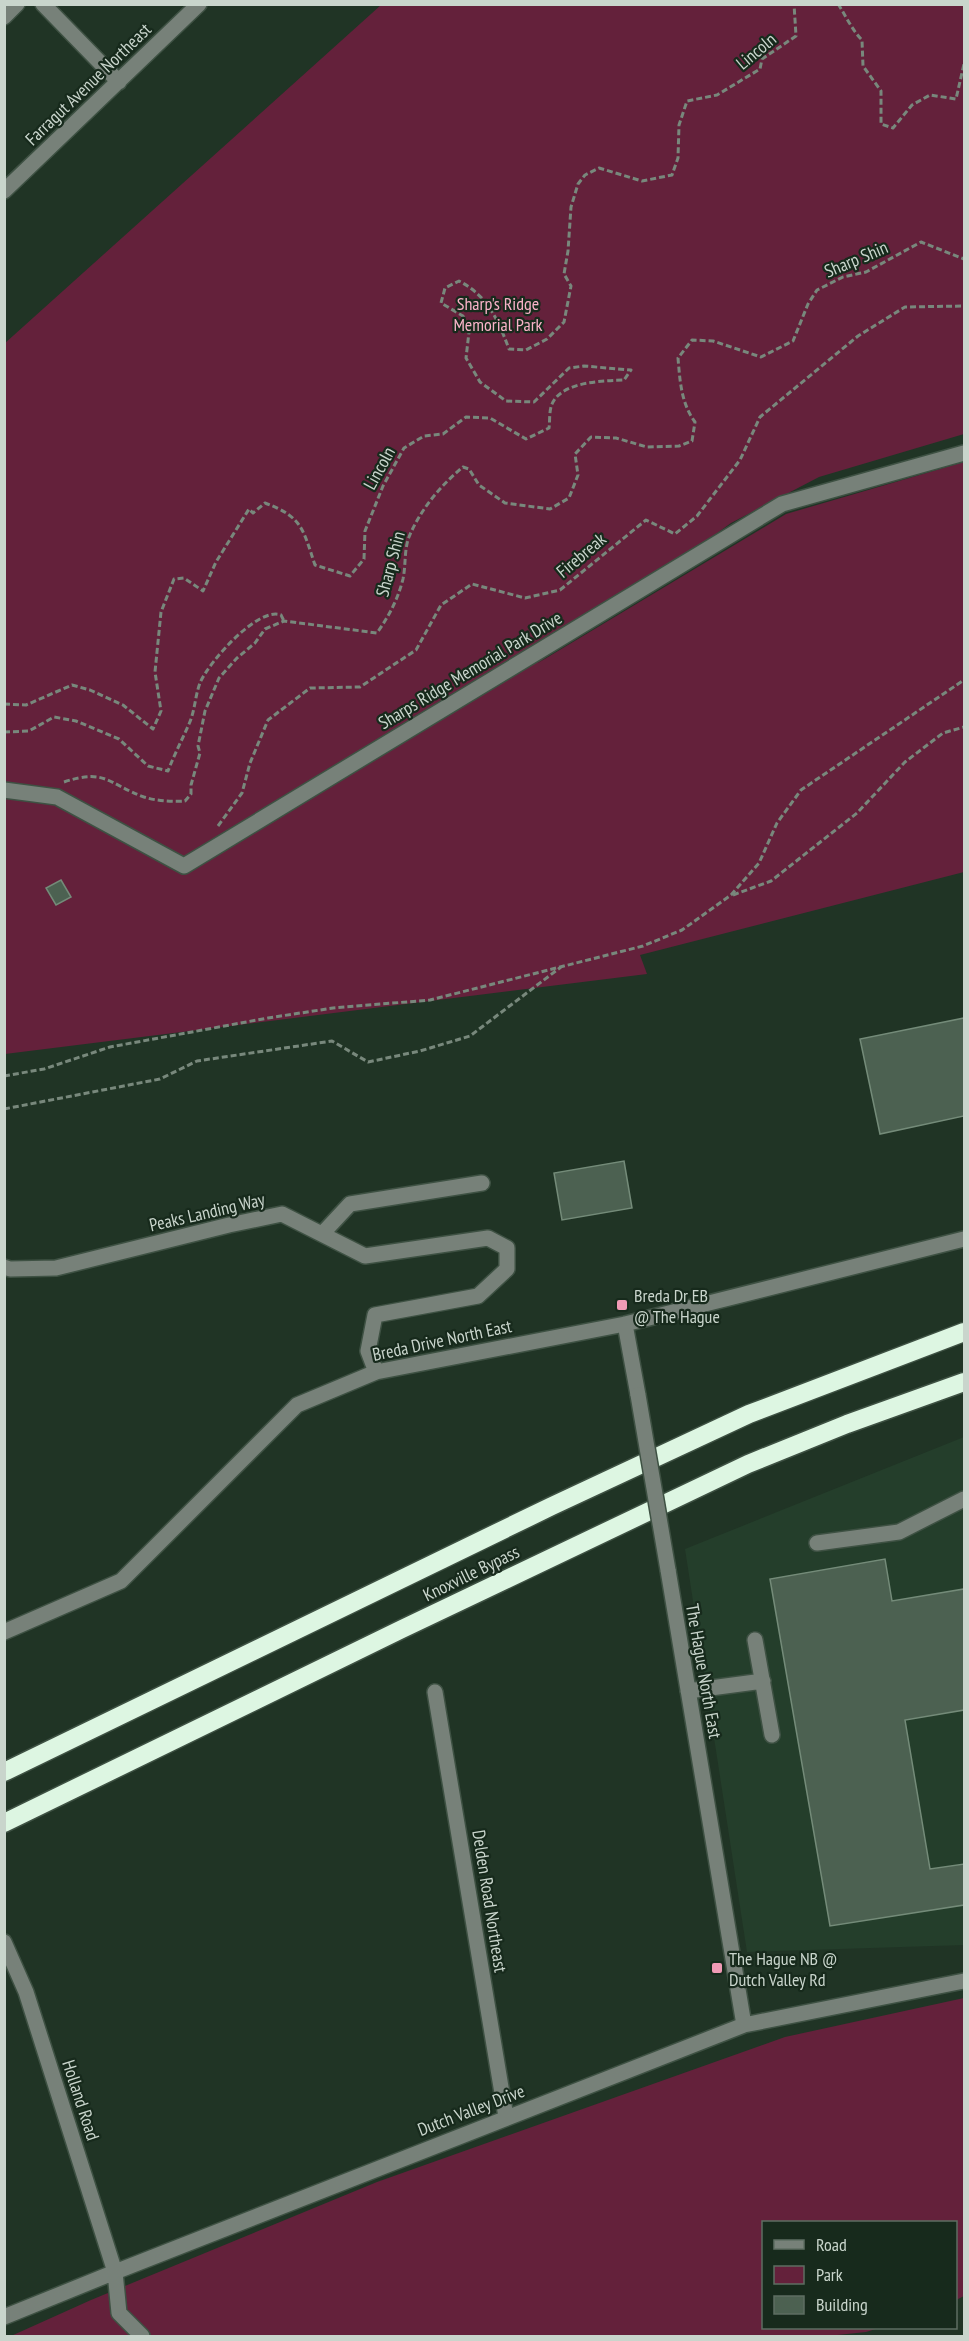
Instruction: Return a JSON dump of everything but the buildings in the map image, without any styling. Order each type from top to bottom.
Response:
[{"type":"highway","name":"Knoxville Bypass","points":[[4,1772],[552,1506],[738,1419],[843,1376],[964,1332]]},
{"type":"highway","name":"Knoxville Bypass","points":[[4,1824],[413,1624],[748,1464],[847,1424],[964,1382]]},
{"type":"street","points":[[4,17],[17,4]]},
{"type":"street","points":[[43,4],[118,82]]},
{"type":"street","name":"Farragut Avenue Northeast","points":[[4,191],[199,4]]},
{"type":"street","name":"Sharps Ridge Memorial Park Drive","points":[[4,790],[57,797],[184,866],[782,504],[964,453]]},
{"type":"street","points":[[323,1233],[350,1204],[482,1183]]},
{"type":"street","name":"Peaks Landing Way","points":[[4,1267],[10,1269],[56,1268],[282,1214],[365,1256],[488,1238],[507,1248],[507,1269],[478,1296],[375,1315],[368,1351],[376,1372]]},
{"type":"street","name":"Breda Drive North East","points":[[4,1632],[121,1581],[297,1405],[376,1372],[625,1324],[964,1239]]},
{"type":"street","name":"The Hague North East","points":[[625,1324],[744,2025]]},
{"type":"street","points":[[817,1543],[899,1532],[964,1499]]},
{"type":"street","points":[[755,1640],[772,1735]]},
{"type":"street","points":[[688,1691],[763,1680]]},
{"type":"street","name":"Delden Road Northeast","points":[[435,1692],[506,2117]]},
{"type":"street","name":"Holland Road","points":[[4,1942],[26,1992],[115,2272],[119,2313],[142,2337]]},
{"type":"street","name":"Dutch Valley Drive","points":[[4,2317],[744,2025],[964,1981]]},
{"type":"path","name":"Lincoln","points":[[4,704],[26,705],[72,685],[90,690],[123,705],[153,729],[161,711],[155,672],[161,612],[174,579],[184,578],[202,591],[216,561],[249,509],[253,513],[265,503],[293,517],[302,527],[315,565],[350,576],[364,559],[365,531],[383,486],[404,448],[424,436],[443,434],[466,417],[490,418],[526,439],[549,428],[552,405],[568,389],[598,381],[624,380],[631,370],[584,366],[569,368],[534,402],[506,400],[480,382],[466,358],[469,332],[463,316],[441,303],[445,288],[459,281],[474,289],[485,300],[495,316],[509,349],[526,350],[547,339],[564,322],[571,286],[564,274],[571,207],[578,184],[585,175],[599,168],[642,181],[672,175],[678,158],[679,125],[687,101],[717,95],[760,69],[762,59],[795,36],[794,4]]},
{"type":"path","points":[[838,4],[852,24],[853,32],[862,40],[863,66],[881,91],[881,124],[893,128],[912,105],[930,95],[956,99],[964,64]]},
{"type":"path","name":"Sharp Shin","points":[[284,621],[377,633],[391,613],[402,580],[409,538],[428,504],[450,477],[463,467],[469,469],[478,485],[506,503],[550,508],[569,498],[578,475],[575,454],[591,437],[616,438],[647,447],[679,446],[692,441],[695,422],[686,410],[678,358],[692,340],[712,341],[761,357],[793,340],[808,304],[817,290],[843,277],[866,272],[921,242],[964,260]]},
{"type":"path","name":"Firebreak","points":[[214,848],[218,823],[242,793],[250,763],[268,720],[310,688],[360,687],[416,650],[441,605],[472,584],[525,598],[560,590],[646,520],[675,534],[697,516],[740,460],[760,417],[858,336],[905,307],[964,306]]},
{"type":"path","points":[[4,732],[29,731],[54,717],[76,721],[119,739],[148,766],[168,771],[178,743],[189,725],[200,684],[218,654],[261,617],[277,613],[281,615],[284,621],[265,629],[255,644],[231,664],[219,678],[205,711],[198,746],[200,753],[191,785],[191,794],[185,801],[162,801],[144,797],[112,780],[95,776],[81,777],[63,783],[57,797]]},
{"type":"path","points":[[731,896],[759,863],[777,823],[801,790],[964,680]]},
{"type":"path","points":[[4,1076],[44,1069],[110,1047],[268,1018],[333,1008],[430,1000],[564,964],[643,946],[682,930],[731,896],[771,881],[857,813],[905,762],[943,733],[964,727]]},
{"type":"path","points":[[4,1109],[160,1079],[197,1060],[333,1041],[368,1062],[420,1051],[470,1036],[564,964]]},
{"type":"shaded area","points":[[964,1437],[964,1945],[747,1952],[685,1549]]},
{"type":"green space","name":"Sharp's Ridge Memorial Park","points":[[381,5],[964,5],[964,434],[819,477],[731,523],[538,663],[786,514],[964,462],[964,872],[640,955],[647,974],[5,1054],[4,344]]},
{"type":"green space","points":[[964,1998],[964,2296],[957,2300],[957,2221],[762,2221],[762,2329],[876,2329],[828,2336],[11,2336],[91,2300],[377,2182],[785,2037]]},
{"type":"place","name":"Breda Dr EB @ The Hague","points":[[622,1305]]},
{"type":"place","name":"The Hague NB @ Dutch Valley Rd","points":[[717,1968]]}]
